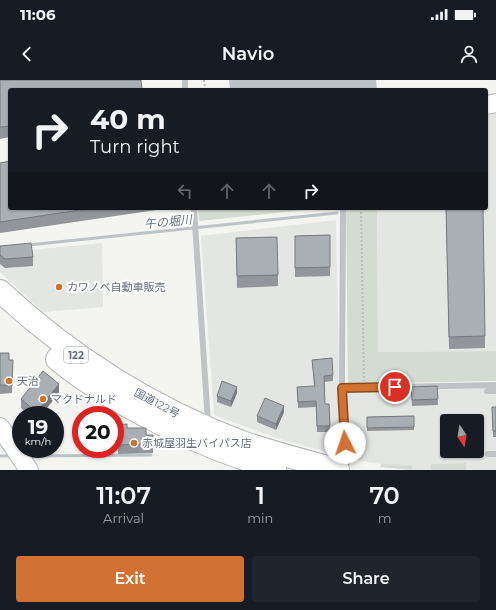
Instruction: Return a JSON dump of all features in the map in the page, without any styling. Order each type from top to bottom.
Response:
[{"type":"highway","name":"国道122号","points":[[0,292],[28,317],[84,360],[142,396],[184,418],[211,438],[274,465],[338,470]]},
{"type":"highway","name":"国道122号","points":[[0,310],[65,365],[111,397],[181,434],[211,438]]},
{"type":"highway","points":[[211,438],[220,463],[220,470]]},
{"type":"street","points":[[0,427],[29,470]]},
{"type":"lane","points":[[194,210],[211,438]]},
{"type":"lane","points":[[342,210],[342,388],[347,463],[344,470]]},
{"type":"lane","points":[[342,388],[496,385]]},
{"type":"lane","points":[[488,391],[496,391]]},
{"type":"lane","points":[[488,454],[496,454]]},
{"type":"path","points":[[360,210],[364,388]]},
{"type":"shaded area","points":[[229,80],[376,80],[377,88],[230,88]]},
{"type":"shaded area","points":[[496,113],[496,351],[378,352],[377,210],[488,210],[488,115]]},
{"type":"shaded area","points":[[198,210],[304,210],[199,221]]},
{"type":"shaded area","points":[[346,210],[377,210],[378,352],[496,351],[496,381],[348,384]]},
{"type":"shaded area","points":[[336,220],[341,456],[276,438],[214,415],[201,236]]},
{"type":"shaded area","name":"カワノベ自動車販売","points":[[102,243],[103,307],[43,312],[0,272],[0,253]]},
{"type":"shaded area","points":[[496,388],[496,470],[466,470],[466,463],[431,464],[431,470],[412,470],[412,465],[381,464],[350,459],[346,390]]},
{"type":"shaded area","points":[[466,463],[466,470],[431,470],[431,464]]},
{"type":"shaded area","points":[[381,464],[412,465],[412,470],[380,467]]},
{"type":"building","points":[[0,80],[141,80],[142,88],[8,88],[8,126],[0,127]]},
{"type":"building","points":[[8,161],[8,210],[80,210],[0,222],[0,163]]},
{"type":"building","points":[[446,210],[483,210],[485,336],[449,337]]},
{"type":"building","points":[[330,235],[330,267],[295,268],[295,236]]},
{"type":"building","points":[[277,237],[278,275],[237,276],[236,238]]},
{"type":"building","points":[[31,243],[33,257],[5,259],[0,255],[0,246]]},
{"type":"building","points":[[0,353],[9,353],[9,360],[13,360],[12,385],[0,385]]},
{"type":"building","points":[[332,358],[333,375],[324,376],[325,404],[329,404],[330,426],[317,426],[316,401],[298,402],[297,387],[315,386],[312,360]]},
{"type":"building","points":[[43,371],[59,384],[41,406],[29,406],[21,399]]},
{"type":"building","points":[[222,381],[237,387],[231,401],[217,396]]},
{"type":"building","points":[[437,386],[438,399],[412,400],[411,387]]},
{"type":"building","points":[[265,398],[284,406],[276,424],[257,416]]},
{"type":"building","points":[[492,407],[496,407],[496,431],[493,431]]},
{"type":"building","points":[[414,416],[414,427],[367,428],[367,417]]},
{"type":"building","points":[[124,424],[127,424],[127,428],[146,428],[146,435],[153,435],[153,444],[124,445]]},
{"type":"waterway","name":"午の堀川","points":[[28,245],[337,213]]},
{"type":"waterway","points":[[64,456],[151,455]]},
{"type":"waterway","points":[[0,456],[11,456]]},
{"type":"place","name":"カワノベ自動車販売","points":[[59,287]]},
{"type":"place","name":"天治","points":[[9,381]]},
{"type":"place","name":"マクドナルド","points":[[43,399]]},
{"type":"place","name":"赤城屋羽生バイパス店","points":[[134,443]]},
{"type":"route","points":[[345,443],[342,388],[395,387]]}]
